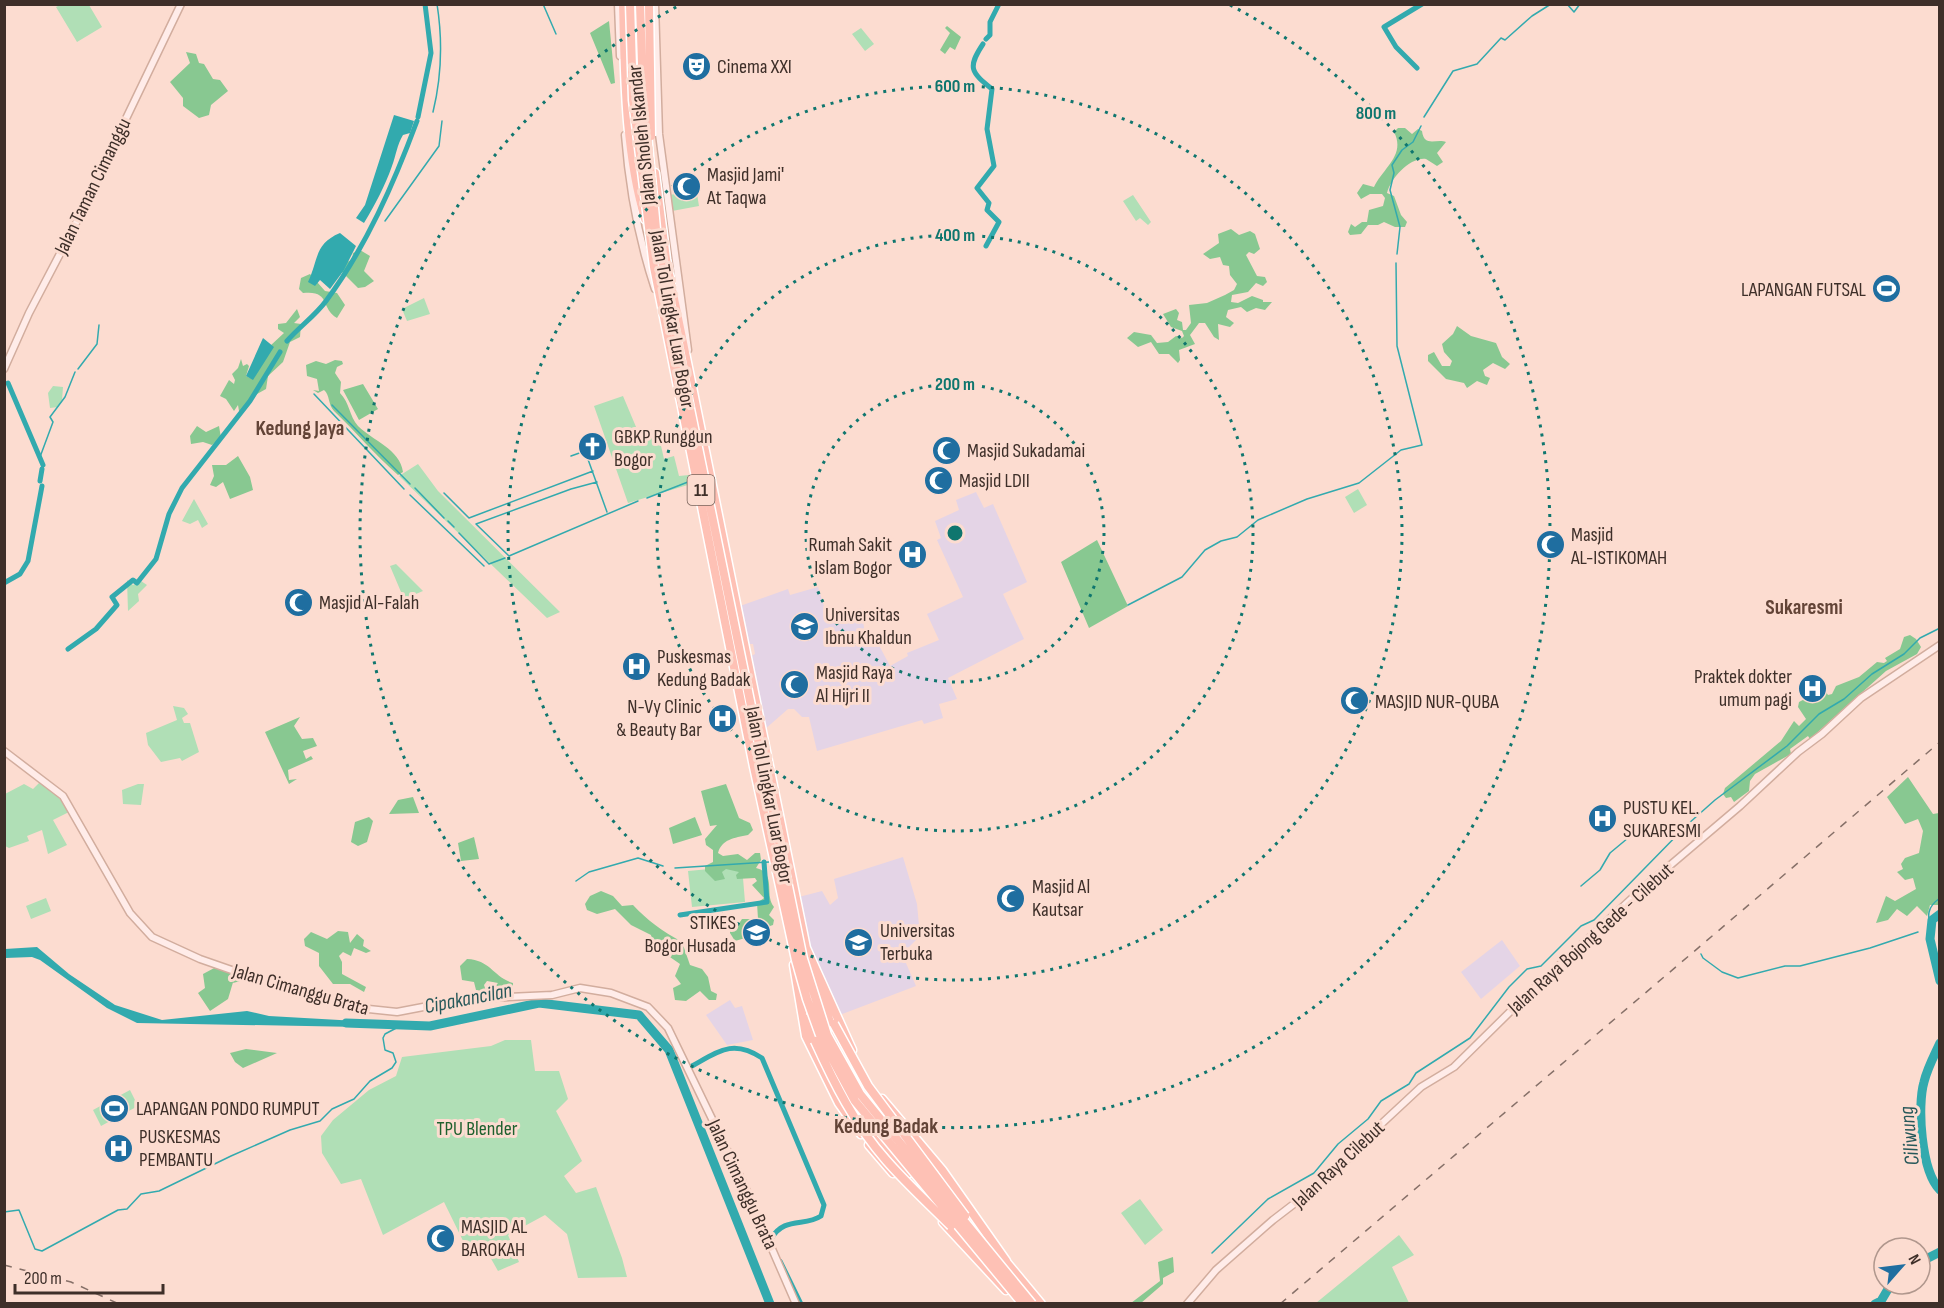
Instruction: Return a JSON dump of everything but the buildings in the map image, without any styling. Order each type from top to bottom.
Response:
[{"type":"highway","points":[[623,4],[630,135],[637,191],[653,230]]},
{"type":"highway","name":"Jalan Sholeh Iskandar","points":[[631,4],[636,111],[665,318],[749,718],[806,1036],[839,1103],[882,1163],[967,1245],[1018,1304]]},
{"type":"highway","name":"Jalan Tol Lingkar Luar Bogor","points":[[631,4],[633,100],[653,230],[803,959],[815,1003],[836,1053],[860,1094],[1039,1303]]},
{"type":"highway","name":"Jalan Sholeh Iskandar","points":[[642,4],[661,227],[806,949],[830,1022],[855,1072],[881,1110],[1002,1262]]},
{"type":"highway","name":"Jalan Tol Lingkar Luar Bogor","points":[[642,4],[643,92],[654,267],[754,767],[796,960],[814,1021],[855,1101],[1023,1304]]},
{"type":"highway","points":[[650,4],[653,230]]},
{"type":"highway","points":[[749,718],[759,717]]},
{"type":"highway","name":"Jalan Sholeh Iskandar","points":[[806,949],[864,1073],[881,1098],[942,1170],[1002,1262]]},
{"type":"highway","name":"Jalan Sholeh Iskandar","points":[[795,972],[815,1034],[861,1116],[953,1223],[967,1245]]},
{"type":"highway","points":[[801,991],[814,1041],[844,1101],[885,1159],[983,1258]]},
{"type":"highway","points":[[820,995],[868,1086],[1002,1262]]},
{"type":"highway","points":[[953,1223],[965,1213]]},
{"type":"street","name":"Jalan Taman Cimanggu","points":[[4,369],[29,313],[74,227],[181,4]]},
{"type":"street","points":[[618,4],[628,167],[648,268],[665,318]]},
{"type":"street","points":[[655,4],[659,134],[694,387]]},
{"type":"street","name":"Jalan Raya Bojong Gede - Cilebut","points":[[1491,1028],[1648,884],[1861,698],[1940,645]]},
{"type":"street","name":"Jalan Cimanggu Brata","points":[[4,751],[63,796],[114,887],[139,925],[152,937],[200,959],[359,1008],[378,1011],[397,1012],[465,999],[552,994],[580,988],[611,993],[656,1012],[668,1028],[721,1136],[796,1304]]},
{"type":"street","name":"Jalan Raya Cilebut","points":[[1188,1304],[1216,1270],[1273,1220],[1316,1189],[1378,1127],[1430,1080],[1454,1067],[1491,1028]]},
{"type":"shaded area","name":"Universitas Ibnu Khaldun","points":[[976,492],[984,508],[993,504],[1027,582],[1003,594],[1024,639],[948,678],[957,699],[939,704],[943,718],[924,724],[922,720],[817,751],[809,717],[802,717],[794,709],[788,709],[764,730],[751,656],[755,654],[753,644],[749,644],[740,606],[788,589],[790,595],[818,587],[828,619],[843,617],[842,613],[861,608],[865,634],[873,634],[890,666],[908,656],[907,653],[939,640],[927,614],[963,597],[937,540],[941,538],[935,521],[959,510],[956,500]]},
{"type":"shaded area","name":"Universitas Terbuka","points":[[903,857],[917,904],[920,936],[902,954],[916,986],[837,1016],[806,949],[795,898],[822,891],[830,905],[838,898],[834,879]]},
{"type":"shaded area","points":[[1502,940],[1520,966],[1481,999],[1461,972]]},
{"type":"shaded area","points":[[730,1000],[735,1008],[742,1006],[753,1040],[727,1045],[706,1015]]},
{"type":"green space","points":[[89,5],[102,27],[77,42],[56,7]]},
{"type":"green space","points":[[609,21],[615,83],[611,84],[590,33]]},
{"type":"green space","points":[[947,26],[961,37],[955,50],[950,47],[945,54],[940,50],[950,33],[945,28]]},
{"type":"green space","points":[[861,28],[874,44],[865,51],[852,34]]},
{"type":"green space","points":[[186,52],[196,54],[199,63],[204,64],[213,79],[220,80],[228,91],[211,105],[209,115],[199,118],[183,106],[183,98],[170,82],[190,63]]},
{"type":"green space","points":[[1398,128],[1405,128],[1412,134],[1418,129],[1428,141],[1446,142],[1437,153],[1443,162],[1437,166],[1426,159],[1414,161],[1402,170],[1389,187],[1387,193],[1394,196],[1401,215],[1407,222],[1405,227],[1395,227],[1384,222],[1378,225],[1368,225],[1361,234],[1350,235],[1348,232],[1351,224],[1355,227],[1362,222],[1367,222],[1369,210],[1383,206],[1385,198],[1382,194],[1370,194],[1361,199],[1357,193],[1363,184],[1374,187],[1392,161],[1397,148],[1394,132]]},
{"type":"green space","points":[[697,194],[699,206],[672,211],[668,195],[685,196]]},
{"type":"green space","points":[[1133,195],[1151,222],[1148,225],[1140,218],[1136,221],[1123,201]]},
{"type":"green space","points":[[1231,229],[1239,235],[1250,231],[1255,234],[1260,249],[1254,254],[1249,252],[1246,255],[1257,276],[1265,277],[1267,282],[1263,286],[1256,283],[1248,292],[1232,295],[1231,302],[1238,303],[1252,296],[1263,302],[1272,302],[1265,310],[1256,308],[1247,312],[1241,307],[1228,310],[1226,317],[1234,323],[1230,327],[1218,324],[1219,340],[1214,337],[1205,323],[1199,323],[1190,335],[1195,344],[1179,350],[1178,363],[1169,354],[1159,354],[1151,342],[1138,347],[1127,338],[1134,332],[1151,335],[1157,343],[1168,342],[1176,336],[1182,338],[1184,336],[1182,331],[1171,327],[1163,314],[1176,309],[1179,313],[1177,320],[1182,322],[1183,330],[1186,330],[1191,323],[1189,305],[1207,303],[1234,290],[1237,284],[1230,275],[1229,266],[1223,265],[1220,257],[1210,259],[1203,254],[1219,243],[1218,234]]},
{"type":"green space","points":[[360,250],[370,256],[364,271],[374,281],[365,287],[358,288],[341,271],[344,263],[352,260],[353,253]]},
{"type":"green space","points":[[310,274],[325,291],[337,293],[345,305],[337,318],[328,309],[322,297],[318,294],[303,293],[299,289],[301,278]]},
{"type":"green space","points":[[424,298],[430,314],[407,321],[402,309]]},
{"type":"green space","points":[[297,309],[300,317],[294,323],[301,324],[300,337],[290,342],[283,362],[268,376],[266,389],[257,394],[244,411],[239,411],[238,405],[234,411],[226,399],[220,396],[229,380],[234,384],[232,374],[238,368],[241,359],[243,366],[247,364],[249,366],[246,376],[250,378],[270,346],[284,333],[278,329],[278,324],[286,323]]},
{"type":"green space","points":[[1457,326],[1471,336],[1496,343],[1502,357],[1510,364],[1505,369],[1493,363],[1483,370],[1485,376],[1490,378],[1487,385],[1477,381],[1467,388],[1464,383],[1446,379],[1428,361],[1428,355],[1434,352],[1442,366],[1450,366],[1452,361],[1444,352],[1442,344],[1453,334]]},
{"type":"green space","points":[[335,360],[342,361],[343,364],[337,367],[335,373],[341,382],[340,393],[353,418],[358,426],[397,457],[403,472],[398,475],[334,411],[324,390],[318,393],[313,390],[319,391],[317,379],[307,376],[306,365],[316,361],[326,364]]},
{"type":"green space","points":[[363,384],[378,409],[359,420],[343,390]]},
{"type":"green space","points":[[53,386],[63,387],[62,400],[58,407],[50,408],[48,393]]},
{"type":"green space","points":[[623,396],[639,434],[657,428],[664,459],[674,456],[679,476],[689,475],[691,484],[628,503],[594,406]]},
{"type":"green space","points":[[197,426],[206,432],[219,426],[221,438],[212,445],[203,442],[191,444],[190,436]]},
{"type":"green space","points":[[238,456],[250,477],[253,490],[230,499],[223,482],[216,487],[210,485],[214,476],[212,465],[226,465]]},
{"type":"green space","points":[[418,464],[438,491],[560,612],[547,618],[399,476]]},
{"type":"green space","points":[[1358,489],[1367,505],[1354,513],[1345,497]]},
{"type":"green space","points":[[194,499],[208,524],[202,528],[198,520],[190,524],[182,521]]},
{"type":"green space","points":[[1097,540],[1128,606],[1089,628],[1061,562]]},
{"type":"green space","points":[[396,564],[423,591],[404,599],[390,566]]},
{"type":"green space","points":[[127,580],[133,585],[141,581],[147,585],[138,594],[139,601],[128,611]]},
{"type":"green space","points":[[1910,635],[1921,647],[1917,654],[1886,671],[1810,739],[1808,736],[1790,749],[1791,754],[1755,774],[1750,781],[1749,791],[1734,802],[1731,797],[1726,798],[1723,794],[1725,788],[1781,741],[1794,721],[1799,726],[1806,719],[1798,707],[1799,702],[1824,689],[1828,695],[1832,694],[1836,686],[1859,677],[1877,662],[1884,663],[1887,661],[1885,658],[1900,649],[1904,637]]},
{"type":"green space","points":[[173,706],[184,708],[188,714],[182,718],[184,723],[190,723],[199,752],[182,761],[180,758],[161,762],[148,745],[146,733],[177,720]]},
{"type":"green space","points":[[300,717],[294,726],[302,739],[313,738],[317,746],[303,751],[306,759],[311,756],[313,759],[288,770],[289,780],[297,779],[289,784],[265,732]]},
{"type":"green space","points":[[1908,777],[1933,814],[1939,813],[1939,905],[1930,905],[1927,916],[1917,906],[1907,916],[1897,909],[1888,920],[1876,923],[1886,896],[1895,901],[1916,889],[1913,878],[1905,880],[1897,872],[1903,869],[1901,864],[1905,858],[1919,853],[1923,831],[1918,819],[1905,824],[1887,797]]},
{"type":"green space","points":[[42,780],[71,811],[53,820],[67,845],[48,854],[42,830],[27,836],[29,841],[9,848],[5,846],[5,794],[24,784],[33,789]]},
{"type":"green space","points":[[144,784],[141,805],[123,804],[122,790]]},
{"type":"green space","points":[[726,784],[739,818],[750,823],[753,830],[748,835],[726,842],[718,853],[723,856],[738,854],[747,860],[755,853],[760,853],[761,860],[756,868],[762,871],[768,879],[771,902],[774,907],[769,915],[774,920],[773,925],[764,928],[750,927],[744,931],[753,933],[752,936],[735,941],[730,933],[730,927],[736,928],[742,919],[758,919],[757,903],[764,898],[752,885],[757,881],[755,878],[737,879],[736,875],[739,872],[726,869],[722,872],[725,879],[715,881],[705,871],[705,866],[713,862],[713,850],[706,845],[705,839],[717,825],[710,826],[701,791]]},
{"type":"green space","points":[[413,797],[419,813],[389,814],[398,800]]},
{"type":"green space","points":[[369,817],[373,821],[367,842],[358,846],[351,842],[355,822]]},
{"type":"green space","points":[[695,817],[702,835],[673,844],[669,828]]},
{"type":"green space","points":[[474,837],[479,859],[461,861],[458,843]]},
{"type":"green space","points":[[742,866],[745,902],[692,907],[688,871]]},
{"type":"green space","points":[[601,891],[613,896],[622,906],[633,905],[655,925],[682,942],[690,965],[702,969],[708,977],[711,991],[717,994],[716,1000],[709,1000],[700,991],[686,1001],[675,1000],[673,988],[681,984],[675,976],[680,964],[667,955],[654,953],[651,935],[631,925],[615,909],[597,914],[587,910],[585,904],[590,896]]},
{"type":"green space","points":[[46,898],[51,911],[31,919],[26,906]]},
{"type":"green space","points":[[338,931],[348,932],[350,943],[357,934],[364,940],[363,946],[371,951],[366,953],[354,948],[351,956],[343,952],[339,956],[342,962],[342,974],[366,987],[364,992],[350,984],[333,984],[319,966],[319,953],[305,946],[304,939],[311,932],[327,939]]},
{"type":"green space","points":[[467,959],[487,965],[501,977],[513,983],[513,987],[497,991],[494,988],[498,983],[487,981],[484,985],[487,994],[477,994],[474,982],[462,980],[460,966]]},
{"type":"green space","points":[[218,966],[263,980],[262,985],[244,980],[233,983],[234,979],[228,999],[210,1011],[198,993],[205,988],[203,974]]},
{"type":"green space","name":"TPU Blender","points":[[505,1040],[531,1040],[535,1071],[559,1071],[568,1099],[556,1111],[582,1161],[564,1176],[576,1193],[596,1187],[627,1277],[578,1278],[567,1234],[545,1215],[508,1235],[519,1262],[498,1271],[485,1248],[468,1251],[444,1202],[383,1235],[361,1179],[341,1184],[322,1153],[321,1136],[333,1120],[369,1090],[396,1076],[402,1057],[491,1046]]},
{"type":"green space","points":[[246,1049],[277,1053],[243,1068],[235,1062],[230,1053]]},
{"type":"green space","name":"LAPANGAN PONDO RUMPUT","points":[[130,1090],[138,1106],[101,1126],[93,1110]]},
{"type":"green space","points":[[1140,1199],[1163,1230],[1145,1245],[1121,1213]]},
{"type":"green space","points":[[1399,1235],[1414,1255],[1392,1267],[1409,1303],[1316,1303]]},
{"type":"green space","points":[[1173,1257],[1174,1272],[1163,1278],[1163,1284],[1141,1303],[1131,1303],[1160,1281],[1158,1262]]},
{"type":"water","points":[[394,115],[414,121],[410,133],[403,135],[401,139],[386,181],[364,223],[356,218],[365,205]]},
{"type":"water","points":[[340,233],[356,246],[344,270],[330,289],[320,280],[315,286],[308,282],[318,253],[326,242]]},
{"type":"water","points":[[263,338],[274,347],[253,380],[246,376]]},
{"type":"water","points":[[37,947],[69,974],[115,1005],[162,1020],[247,1011],[269,1016],[357,1021],[359,1027],[137,1023],[107,1008],[40,960],[32,957],[5,958],[5,949]]},
{"type":"waterway","points":[[418,117],[431,53],[425,4]]},
{"type":"waterway","points":[[433,112],[441,58],[437,4]]},
{"type":"waterway","points":[[543,4],[556,34]]},
{"type":"waterway","points":[[986,39],[990,35],[990,22],[999,4]]},
{"type":"waterway","points":[[1417,68],[1396,47],[1384,27],[1422,4]]},
{"type":"waterway","points":[[1424,117],[1453,71],[1477,64],[1501,38],[1505,40],[1532,16],[1551,4]]},
{"type":"waterway","points":[[1567,4],[1574,12],[1580,4]]},
{"type":"waterway","points":[[983,44],[973,64],[979,78],[992,89],[987,129],[994,166],[977,188],[989,203],[987,210],[999,222],[986,246]]},
{"type":"waterway","points":[[287,341],[322,306],[354,259],[389,191],[417,121]]},
{"type":"waterway","points":[[385,221],[439,146],[442,121]]},
{"type":"waterway","points":[[1397,254],[1400,227],[1390,190],[1394,173],[1392,165],[1402,150],[1413,142],[1421,126]]},
{"type":"waterway","points":[[1128,605],[1182,577],[1205,550],[1221,541],[1237,537],[1258,520],[1307,499],[1359,483],[1401,450],[1422,445],[1397,346],[1396,263]]},
{"type":"waterway","points":[[78,369],[97,344],[99,325]]},
{"type":"waterway","points":[[68,649],[96,629],[117,605],[112,597],[133,580],[137,583],[156,559],[169,514],[182,488],[250,401],[280,352]]},
{"type":"waterway","points":[[40,457],[53,422],[50,417],[65,397],[75,372]]},
{"type":"waterway","points":[[8,383],[43,465]]},
{"type":"waterway","points":[[314,394],[404,489]]},
{"type":"waterway","points":[[332,405],[410,484]]},
{"type":"waterway","points":[[571,456],[585,451],[607,512]]},
{"type":"waterway","points":[[40,481],[42,469]]},
{"type":"waterway","points":[[444,493],[469,518],[593,471]]},
{"type":"waterway","points":[[647,498],[693,480]]},
{"type":"waterway","points":[[597,482],[571,489],[476,524],[509,556],[638,501]]},
{"type":"waterway","points":[[4,583],[20,574],[28,561],[42,486]]},
{"type":"waterway","points":[[415,488],[444,518]]},
{"type":"waterway","points":[[410,495],[484,566]]},
{"type":"waterway","points":[[448,521],[454,527]]},
{"type":"waterway","points":[[459,533],[489,564],[505,558]]},
{"type":"waterway","points":[[1212,1253],[1268,1199],[1314,1173],[1338,1144],[1368,1119],[1381,1101],[1409,1084],[1416,1073],[1470,1038],[1509,987],[1527,969],[1541,966],[1581,926],[1594,920],[1688,824],[1715,800],[1787,746],[1819,714],[1844,699],[1872,674],[1904,654],[1920,638],[1940,628]]},
{"type":"waterway","points":[[1581,886],[1600,870],[1610,853],[1646,823]]},
{"type":"waterway","points":[[576,881],[589,872],[638,858],[663,866]]},
{"type":"waterway","points":[[680,915],[767,902],[764,862]]},
{"type":"waterway","points":[[675,868],[769,862]]},
{"type":"waterway","name":"Ciliwung","points":[[1931,930],[1929,912],[1940,898]]},
{"type":"waterway","name":"Ciliwung","points":[[1940,914],[1932,920],[1930,939],[1940,981]]},
{"type":"waterway","points":[[1701,954],[1722,972],[1738,978],[1785,966],[1800,966],[1870,948],[1918,932]]},
{"type":"waterway","name":"Cipakancilan","points":[[346,1023],[430,1026],[539,1003],[639,1015],[669,1050],[770,1304]]},
{"type":"waterway","points":[[4,1212],[19,1210],[35,1249],[42,1251],[118,1210],[127,1209],[141,1194],[159,1191],[290,1130],[320,1121],[332,1109],[354,1099],[370,1081],[392,1068],[396,1062],[393,1053],[385,1050],[383,1038],[385,1034],[402,1025]]},
{"type":"waterway","name":"Ciliwung","points":[[1940,1043],[1925,1077],[1921,1106],[1922,1138],[1928,1168],[1940,1190]]},
{"type":"waterway","points":[[692,1066],[718,1052],[734,1048],[752,1052],[762,1058],[824,1205],[821,1216],[782,1227],[771,1239],[773,1244]]},
{"type":"waterway","name":"Ciliwung","points":[[1932,1256],[1940,1252]]},
{"type":"waterway","points":[[780,1261],[801,1304]]},
{"type":"waterway","name":"Ciliwung","points":[[1875,1304],[1884,1296]]},
{"type":"railway","points":[[1280,1304],[1940,742]]},
{"type":"railway","points":[[4,1265],[71,1282],[119,1304]]},
{"type":"place","name":"Cinema XXI","points":[[696,66]]},
{"type":"place","name":"Masjid Jami' At Taqwa","points":[[686,186]]},
{"type":"place","name":"LAPANGAN FUTSAL","points":[[1887,289]]},
{"type":"place","name":"GBKP Runggun Bogor","points":[[593,447]]},
{"type":"place","name":"Masjid Sukadamai","points":[[946,450]]},
{"type":"place","name":"Masjid LDII","points":[[938,480]]},
{"type":"place","name":"Masjid AL-ISTIKOMAH","points":[[1550,545]]},
{"type":"place","name":"Rumah Sakit Islam Bogor","points":[[913,555]]},
{"type":"place","name":"Masjid Al-Falah","points":[[298,602]]},
{"type":"place","name":"Universitas Ibnu Khaldun","points":[[804,626]]},
{"type":"place","name":"Puskesmas Kedung Badak","points":[[636,667]]},
{"type":"place","name":"Masjid Raya Al Hijri II","points":[[795,684]]},
{"type":"place","name":"Praktek dokter umum pagi","points":[[1813,688]]},
{"type":"place","name":"MASJID NUR-QUBA","points":[[1354,701]]},
{"type":"place","name":"N-Vy Clinic & Beauty Bar","points":[[723,718]]},
{"type":"place","name":"PUSTU KEL. SUKARESMI","points":[[1602,818]]},
{"type":"place","name":"Masjid Al Kautsar","points":[[1011,898]]},
{"type":"place","name":"STIKES Bogor Husada","points":[[757,933]]},
{"type":"place","name":"Universitas Terbuka","points":[[859,942]]},
{"type":"place","name":"LAPANGAN PONDO RUMPUT","points":[[115,1108]]},
{"type":"place","name":"PUSKESMAS PEMBANTU","points":[[118,1148]]},
{"type":"place","name":"MASJID AL BAROKAH","points":[[440,1238]]},
{"type":"district","name":"Kedung Jaya","points":[[300,428]]},
{"type":"district","name":"Sukaresmi","points":[[1804,607]]},
{"type":"district","name":"Kedung Badak","points":[[886,1126]]}]
